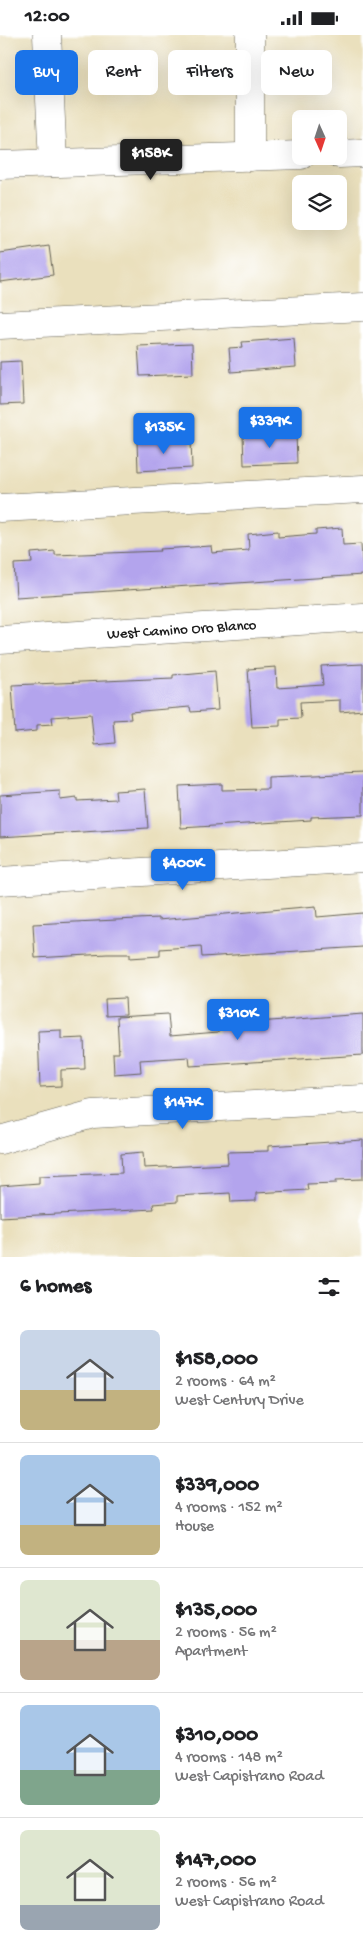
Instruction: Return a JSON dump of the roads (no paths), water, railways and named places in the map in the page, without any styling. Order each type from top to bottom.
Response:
[{"type":"street","points":[[46,35],[53,163]]},
{"type":"street","points":[[250,35],[250,157]]},
{"type":"street","points":[[348,154],[363,153]]},
{"type":"street","points":[[0,165],[292,155]]},
{"type":"street","points":[[0,325],[363,307]]},
{"type":"street","points":[[0,508],[363,489]]},
{"type":"street","name":"West Camino Oro Blanco","points":[[0,640],[363,617]]},
{"type":"street","points":[[0,881],[363,858]]},
{"type":"street","points":[[0,1139],[93,1114],[363,1099]]}]
